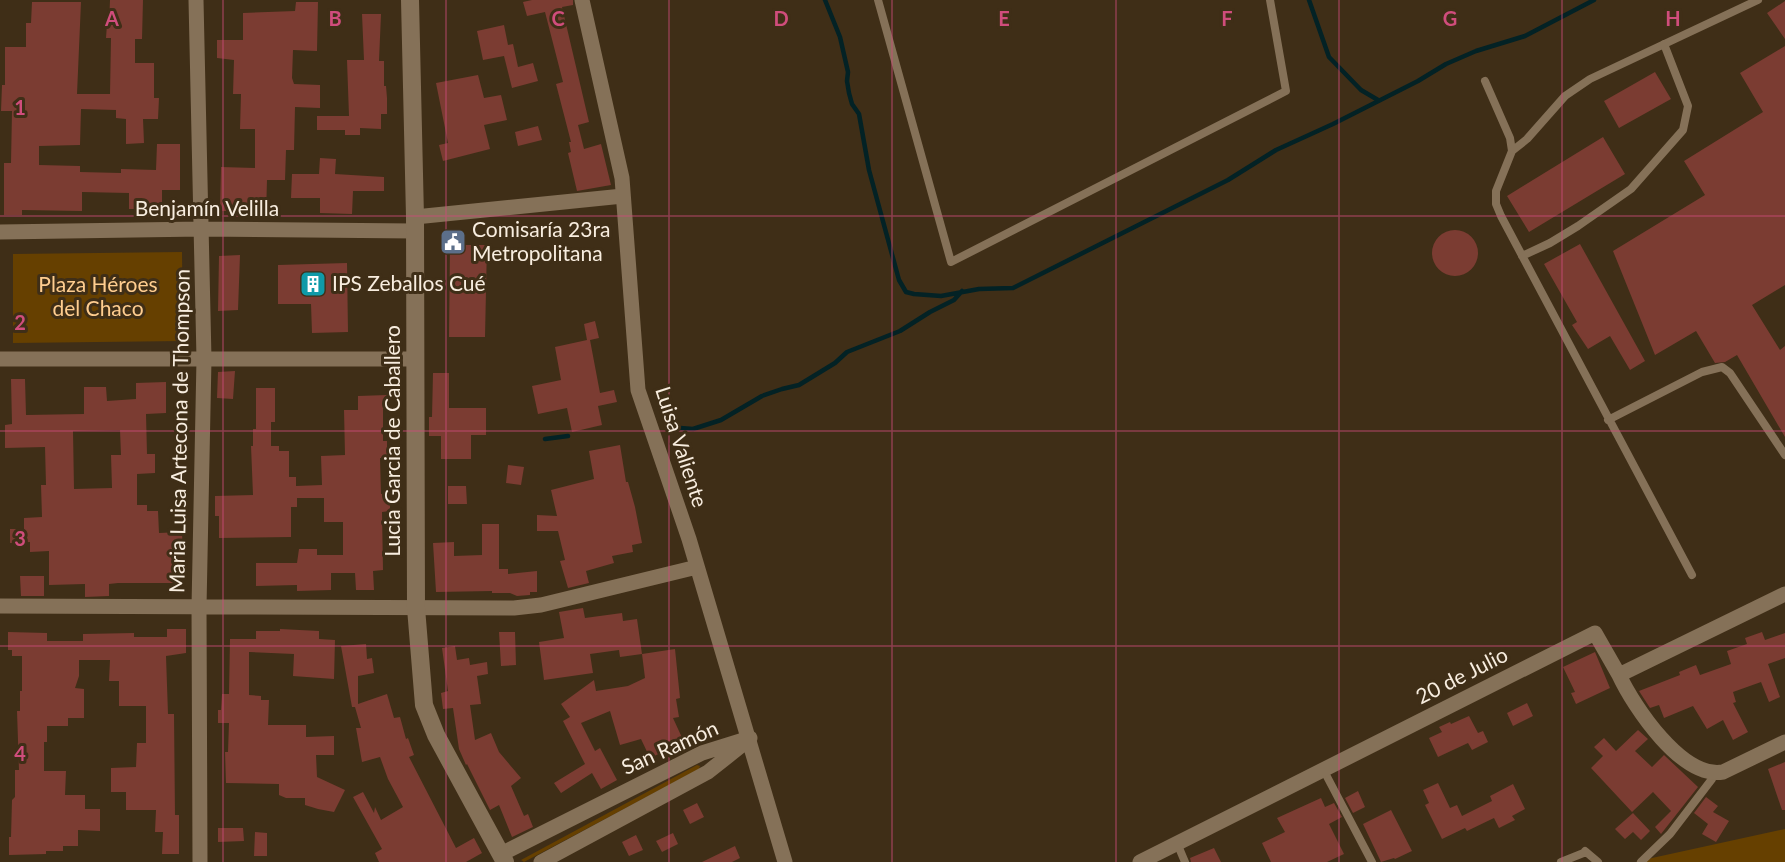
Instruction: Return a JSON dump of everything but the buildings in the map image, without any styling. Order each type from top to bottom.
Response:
[{"type":"street","name":"Maria Luisa Artecona de Thompson","points":[[196,0],[204,359],[199,607],[200,862]]},
{"type":"street","name":"Lucia Garcia de Caballero","points":[[410,0],[416,608],[424,705],[436,735],[498,859]]},
{"type":"street","name":"Luisa Valiente","points":[[582,0],[622,178],[638,390],[689,538],[785,862]]},
{"type":"street","name":"Benjamín Velilla","points":[[0,232],[414,224],[624,196]]},
{"type":"street","points":[[0,359],[415,358]]},
{"type":"street","points":[[0,606],[514,608],[542,605],[697,567]]},
{"type":"street","points":[[1785,594],[1619,675],[1633,701],[1650,725],[1676,753],[1700,770],[1714,774],[1723,772],[1785,742]]},
{"type":"street","name":"20 de Julio","points":[[1140,862],[1595,633],[1619,675]]},
{"type":"street","name":"San Ramón","points":[[498,859],[702,753],[750,738]]},
{"type":"street","name":"San Ramón","points":[[541,862],[708,772],[750,738]]},
{"type":"lane","points":[[878,0],[951,262],[1286,91],[1270,0]]},
{"type":"lane","points":[[1692,575],[1522,256],[1496,204],[1496,191],[1512,151],[1527,139],[1565,96],[1590,79],[1758,0]]},
{"type":"lane","points":[[1522,256],[1568,231],[1631,189],[1683,130],[1688,106],[1664,44]]},
{"type":"lane","points":[[1485,81],[1510,138],[1512,151]]},
{"type":"lane","points":[[1608,420],[1702,372],[1722,367],[1730,373],[1785,455]]},
{"type":"lane","points":[[1323,769],[1372,862]]},
{"type":"lane","points":[[1641,862],[1670,834],[1714,774]]},
{"type":"lane","points":[[1177,843],[1185,862]]},
{"type":"lane","points":[[1561,862],[1585,851],[1598,862]]},
{"type":"green space","name":"Plaza Héroes del Chaco","points":[[182,252],[183,341],[13,343],[13,254]]},
{"type":"green space","points":[[697,765],[700,766],[699,769],[524,862],[521,860]]},
{"type":"green space","points":[[1785,829],[1785,862],[1636,862],[1652,858]]},
{"type":"waterway","points":[[825,0],[840,37],[848,72],[849,93],[852,104],[859,114],[869,170],[899,280],[906,292],[941,296],[979,289],[1013,288],[1228,180],[1276,150],[1333,124],[1418,81],[1446,64],[1476,51],[1525,36],[1594,0]]},
{"type":"waterway","points":[[1309,0],[1329,57],[1361,90],[1378,100]]},
{"type":"waterway","points":[[680,428],[693,429],[721,420],[762,396],[799,385],[835,363],[847,352],[900,331],[954,300],[962,291]]},
{"type":"waterway","points":[[545,439],[568,436]]},
{"type":"place","name":"Comisaría 23ra Metropolitana","points":[[453,242]]},
{"type":"place","name":"IPS Zeballos Cué","points":[[313,284]]}]
